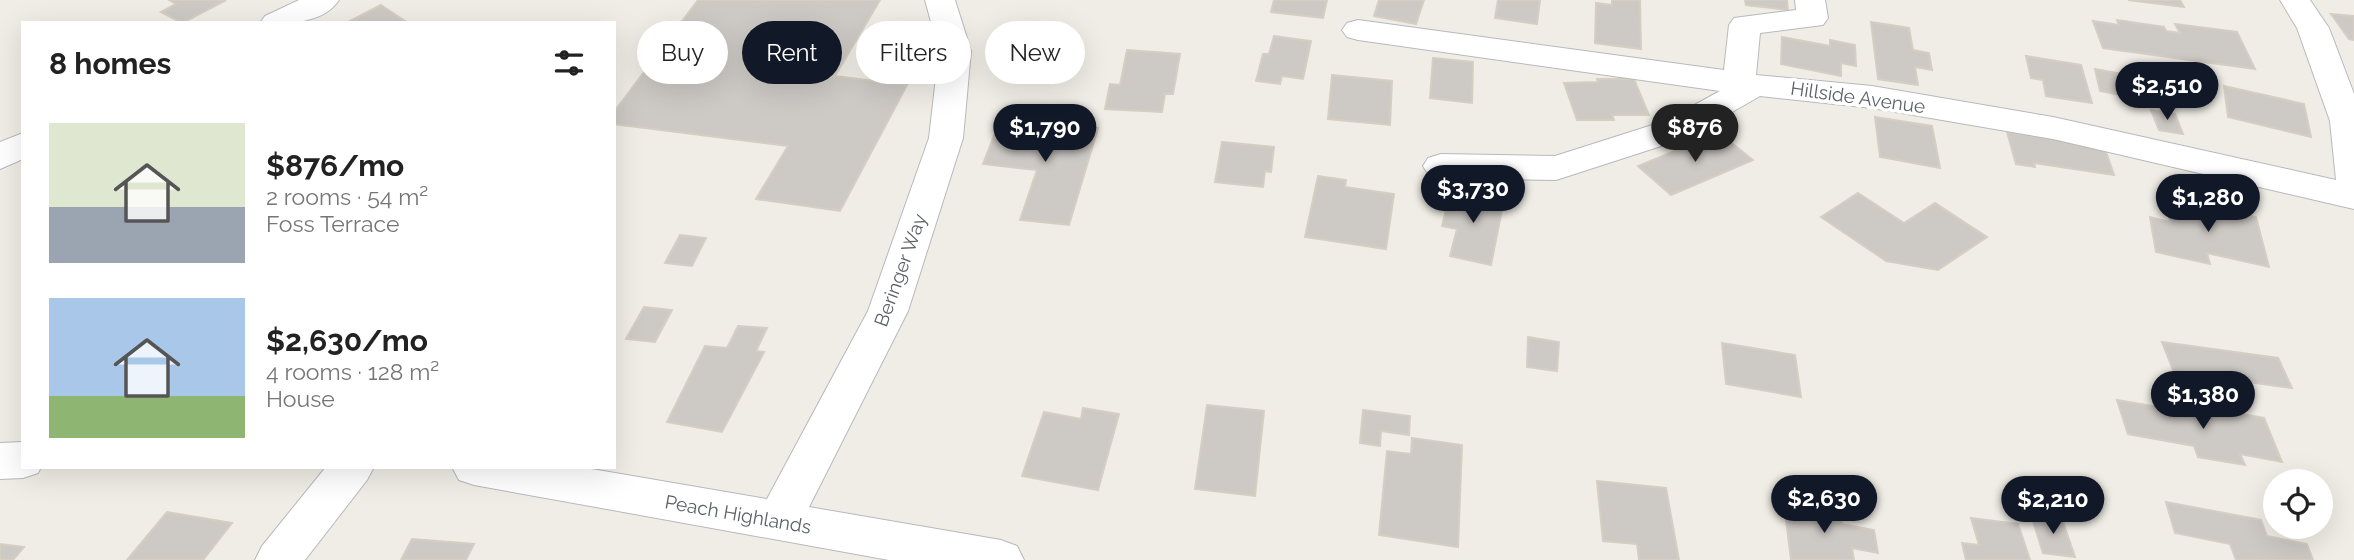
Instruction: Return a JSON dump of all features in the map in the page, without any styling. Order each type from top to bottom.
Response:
[{"type":"street","points":[[280,21],[324,0]]},
{"type":"street","name":"Beringer Way","points":[[779,521],[888,311],[946,138],[955,51],[940,0]]},
{"type":"street","points":[[1441,166],[1556,168],[1677,129],[1747,84],[1745,25],[1812,18],[1810,0]]},
{"type":"street","points":[[2295,0],[2313,28],[2347,121],[2354,182]]},
{"type":"street","name":"Hillside Avenue","points":[[1358,30],[1747,84],[1872,97],[2053,128],[2354,197]]},
{"type":"street","points":[[0,157],[21,145]]},
{"type":"street","points":[[0,461],[21,460]]},
{"type":"street","points":[[278,560],[350,469]]},
{"type":"street","name":"Peach Highlands","points":[[485,469],[1001,560]]},
{"type":"building","points":[[169,0],[226,0],[186,21],[178,21],[161,12],[176,4]]},
{"type":"building","points":[[698,0],[880,0],[868,21],[856,21],[856,41],[842,64],[842,21],[742,21],[742,84],[842,84],[842,77],[856,79],[856,84],[907,85],[840,211],[756,199],[788,146],[616,124],[616,109],[637,81],[637,84],[728,84],[728,21],[682,21]]},
{"type":"building","points":[[1274,0],[1327,0],[1323,18],[1271,12]]},
{"type":"building","points":[[1379,0],[1424,0],[1416,24],[1374,16]]},
{"type":"building","points":[[1498,0],[1540,0],[1537,24],[1495,18]]},
{"type":"building","points":[[1612,0],[1640,0],[1641,49],[1595,43],[1596,3],[1612,5]]},
{"type":"building","points":[[1745,0],[1787,0],[1788,10],[1746,5]]},
{"type":"building","points":[[2128,0],[2180,0],[2184,7]]},
{"type":"building","points":[[381,5],[405,21],[350,21]]},
{"type":"building","points":[[2331,14],[2354,16],[2354,40],[2349,39]]},
{"type":"building","points":[[2117,20],[2164,27],[2166,31],[2180,33],[2175,24],[2237,32],[2255,69],[2103,48],[2093,21],[2119,25]]},
{"type":"building","points":[[1871,22],[1909,28],[1913,50],[1929,53],[1932,70],[1915,67],[1918,85],[1878,79]]},
{"type":"building","points":[[1274,36],[1311,41],[1303,79],[1282,76],[1280,84],[1256,81],[1263,54],[1269,54]]},
{"type":"building","points":[[1782,37],[1830,46],[1830,40],[1855,45],[1856,66],[1841,63],[1841,76],[1781,64]]},
{"type":"building","points":[[1127,50],[1180,54],[1173,94],[1165,94],[1162,112],[1105,109],[1110,84],[1120,85]]},
{"type":"building","points":[[2026,56],[2081,65],[2092,103],[2046,96],[2043,80],[2031,78]]},
{"type":"building","points":[[1433,58],[1473,62],[1472,103],[1430,98]]},
{"type":"building","points":[[2095,69],[2134,76],[2140,99],[2100,91]]},
{"type":"building","points":[[1332,75],[1392,81],[1390,125],[1328,119]]},
{"type":"building","points":[[1597,79],[1634,79],[1649,115],[1612,115],[1614,120],[1577,120],[1564,83],[1598,82]]},
{"type":"building","points":[[2224,86],[2304,104],[2311,137],[2228,117]]},
{"type":"building","points":[[2151,110],[2175,114],[2183,134],[2159,130]]},
{"type":"building","points":[[1875,117],[1932,126],[1940,168],[1880,157]]},
{"type":"building","points":[[1001,118],[1098,128],[1069,225],[1020,220],[1037,170],[983,164]]},
{"type":"building","points":[[2007,132],[2104,146],[2114,175],[2034,163],[2035,167],[2016,164]]},
{"type":"building","points":[[1719,133],[1753,160],[1671,195],[1638,166]]},
{"type":"building","points":[[1222,142],[1274,147],[1271,172],[1265,171],[1263,187],[1215,182]]},
{"type":"building","points":[[1318,176],[1346,180],[1345,187],[1394,194],[1386,249],[1305,237]]},
{"type":"building","points":[[1451,189],[1504,200],[1491,265],[1450,256],[1457,229],[1442,226]]},
{"type":"building","points":[[1858,193],[1904,223],[1935,203],[1987,237],[1938,270],[1886,261],[1821,217]]},
{"type":"building","points":[[2165,197],[2256,217],[2269,267],[2207,253],[2210,264],[2156,252],[2150,217],[2170,222]]},
{"type":"building","points":[[680,235],[706,238],[692,266],[665,263]]},
{"type":"building","points":[[644,307],[672,310],[655,342],[626,339]]},
{"type":"building","points":[[738,326],[767,328],[756,351],[764,352],[722,432],[667,422],[705,346],[727,348]]},
{"type":"building","points":[[1528,337],[1559,342],[1557,371],[1527,367]]},
{"type":"building","points":[[2162,342],[2278,358],[2292,388],[2248,382],[2251,391],[2177,380]]},
{"type":"building","points":[[1722,343],[1795,355],[1801,397],[1726,384]]},
{"type":"building","points":[[2117,400],[2182,411],[2179,403],[2264,418],[2282,462],[2240,454],[2245,465],[2198,457],[2194,446],[2128,434]]},
{"type":"building","points":[[1207,405],[1264,411],[1255,496],[1195,489]]},
{"type":"building","points":[[1083,408],[1119,414],[1098,490],[1022,476],[1044,412],[1081,419]]},
{"type":"building","points":[[1363,410],[1410,416],[1409,435],[1381,431],[1380,446],[1360,443]]},
{"type":"building","points":[[1412,438],[1462,445],[1458,547],[1379,535],[1387,451],[1411,454]]},
{"type":"building","points":[[1597,481],[1666,488],[1679,560],[1639,560],[1637,544],[1603,541]]},
{"type":"building","points":[[2166,502],[2261,520],[2263,539],[2282,539],[2307,544],[2313,560],[2236,560],[2230,544],[2175,533]]},
{"type":"building","points":[[1784,504],[1841,513],[1842,524],[1874,530],[1878,553],[1852,548],[1854,560],[1791,560]]},
{"type":"building","points":[[167,512],[232,523],[203,560],[127,560]]},
{"type":"building","points":[[2031,515],[2062,519],[2075,557],[2043,553]]},
{"type":"building","points":[[1971,518],[2018,524],[2030,560],[1966,560],[1962,543],[1979,545]]},
{"type":"building","points":[[412,539],[474,544],[466,560],[401,560]]},
{"type":"building","points":[[0,544],[24,547],[13,560],[0,560]]}]
